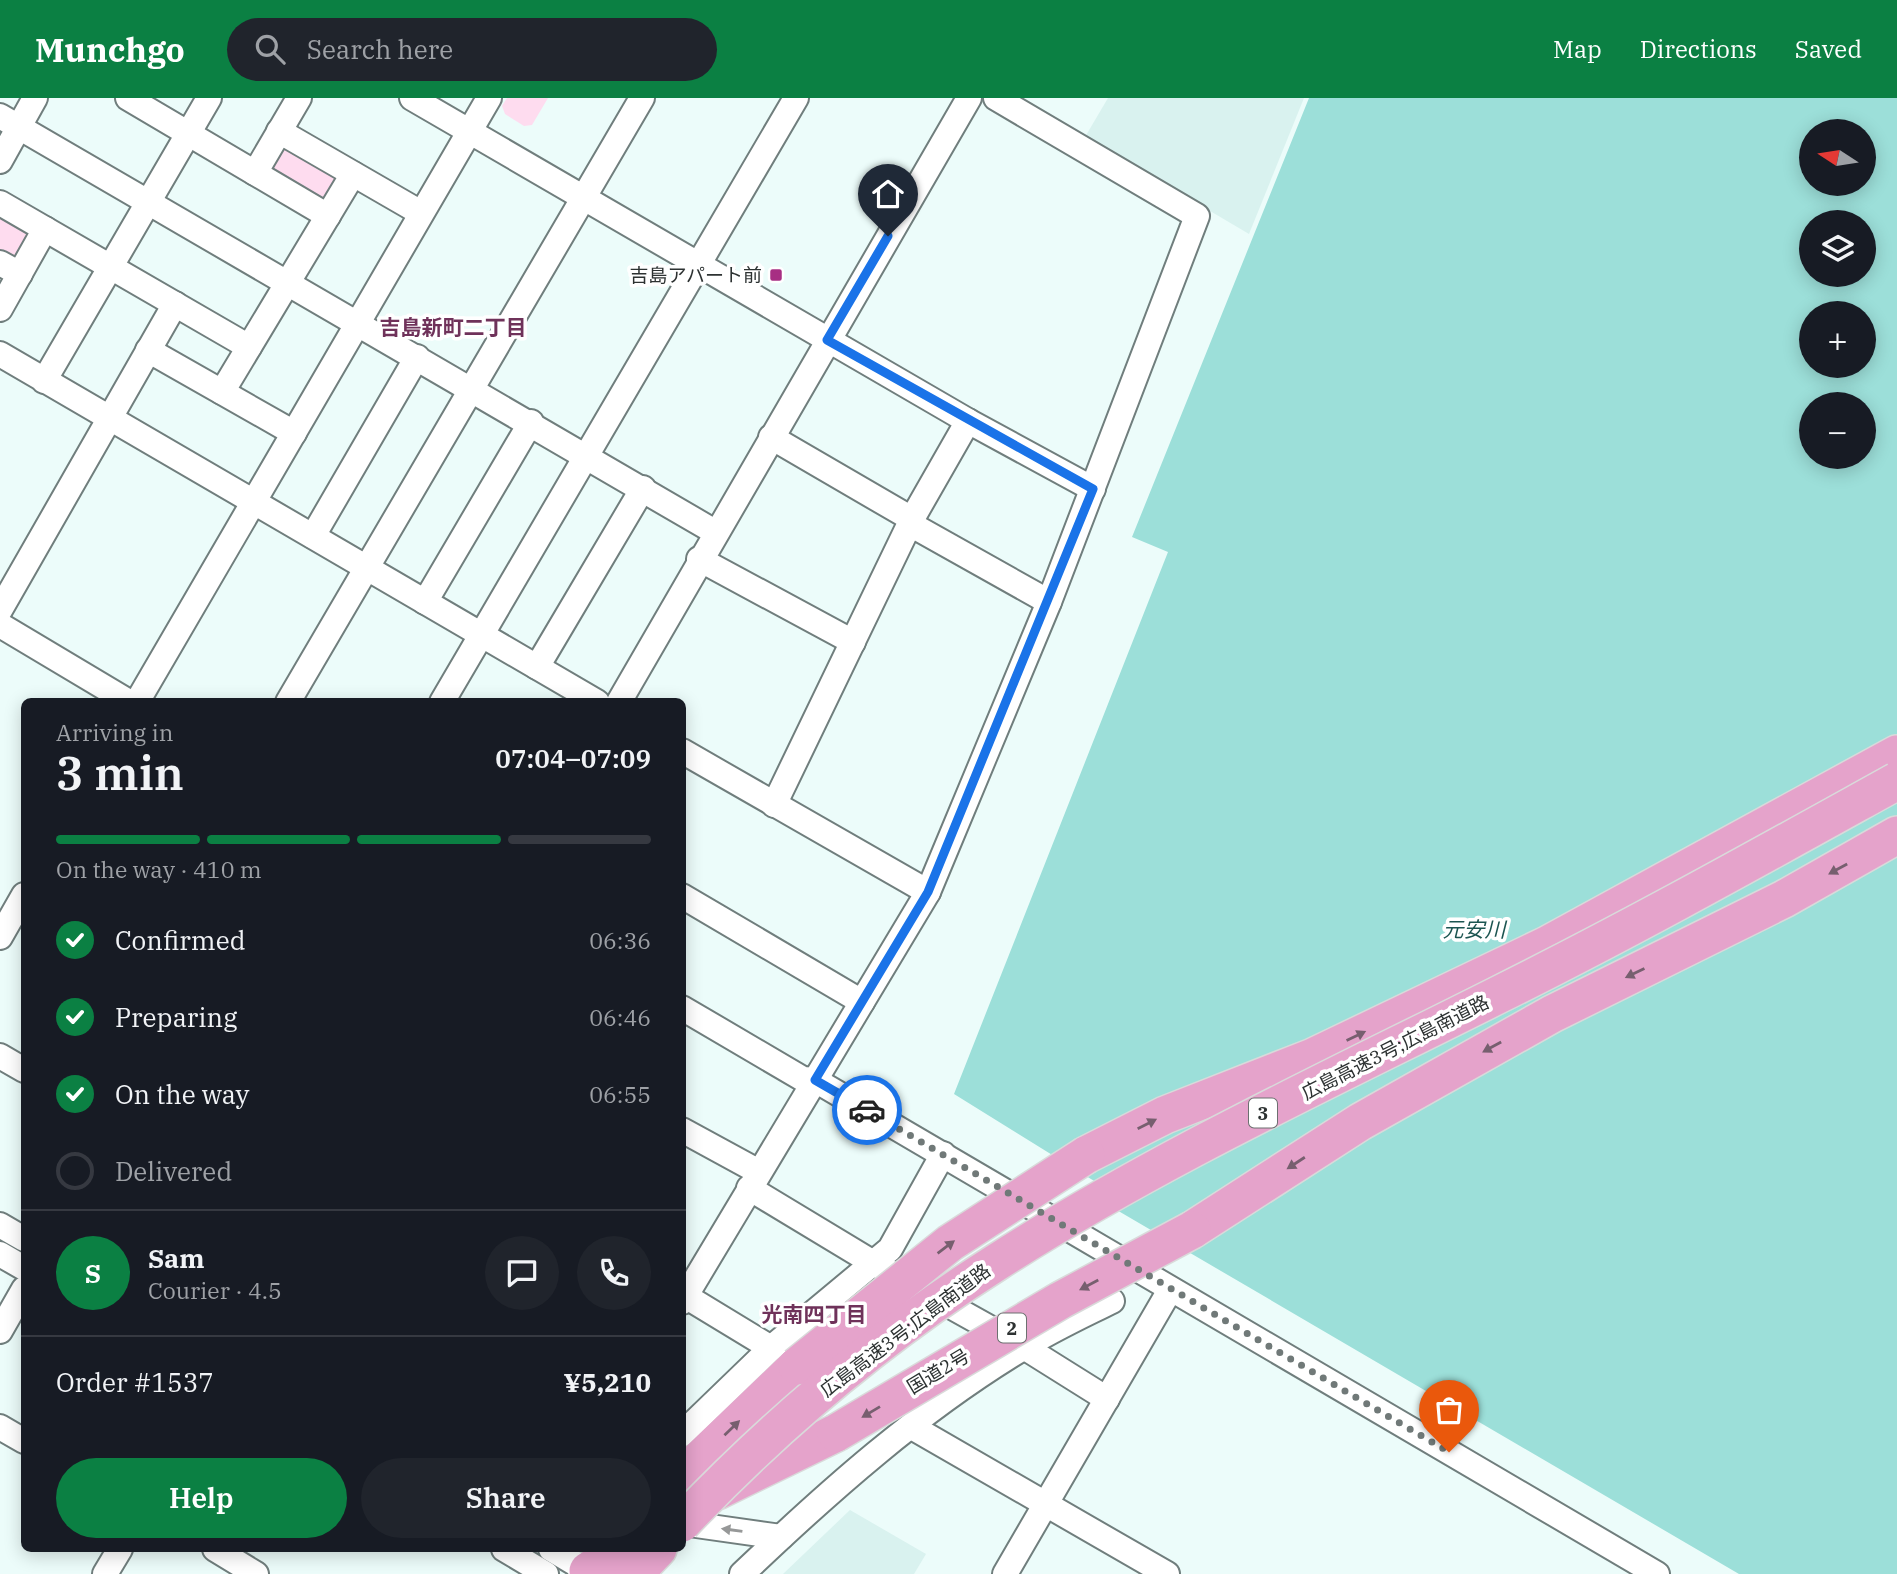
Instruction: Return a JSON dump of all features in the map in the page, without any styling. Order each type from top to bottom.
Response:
[{"type":"highway","points":[[686,1471],[784,1357],[950,1243],[1086,1155],[1165,1115],[1313,1056],[1547,945],[1897,754]]},
{"type":"highway","name":"広島高速3号;広島南道路","points":[[686,1519],[732,1471],[819,1393],[906,1326],[995,1263],[1185,1153],[1522,983],[1897,781]]},
{"type":"highway","name":"国道2号","points":[[686,1507],[836,1433],[1049,1306],[1192,1230],[1384,1108],[1552,1014],[1784,899],[1897,835]]},
{"type":"highway","points":[[594,1567],[616,1552]]},
{"type":"highway","points":[[634,1574],[655,1552]]},
{"type":"street","points":[[0,162],[9,121],[35,98]]},
{"type":"street","points":[[128,98],[328,216]]},
{"type":"street","points":[[44,381],[209,98]]},
{"type":"street","points":[[255,173],[299,98]]},
{"type":"street","points":[[412,98],[968,421],[1093,489]]},
{"type":"street","points":[[139,698],[489,98]]},
{"type":"street","points":[[290,698],[642,98]]},
{"type":"street","points":[[444,698],[796,98]]},
{"type":"street","points":[[621,698],[699,559],[969,98]]},
{"type":"street","points":[[686,1294],[928,892],[1049,602],[1197,216],[996,98]]},
{"type":"street","points":[[9,121],[531,422],[715,532]]},
{"type":"street","points":[[279,131],[421,213]]},
{"type":"street","points":[[222,392],[353,174]]},
{"type":"street","points":[[0,203],[249,347]]},
{"type":"street","points":[[0,309],[10,269],[45,229]]},
{"type":"street","points":[[0,610],[175,304]]},
{"type":"street","points":[[149,350],[294,433]]},
{"type":"street","points":[[0,354],[590,698]]},
{"type":"street","points":[[313,536],[417,357]]},
{"type":"street","points":[[775,805],[911,521],[968,421]]},
{"type":"street","points":[[425,602],[531,422]]},
{"type":"street","points":[[771,438],[1049,602]]},
{"type":"street","points":[[537,667],[643,488]]},
{"type":"street","points":[[699,559],[853,642]]},
{"type":"street","points":[[0,625],[122,698]]},
{"type":"street","points":[[686,753],[928,892]]},
{"type":"street","points":[[686,898],[862,1002]]},
{"type":"street","points":[[0,937],[17,902]]},
{"type":"street","points":[[686,1011],[803,1079],[815,1080],[943,1154],[1170,1290],[1657,1574]]},
{"type":"street","points":[[0,1056],[21,1068]]},
{"type":"street","points":[[686,1133],[875,1264],[1024,1347],[1107,1399]]},
{"type":"street","points":[[686,1431],[784,1357],[890,1249],[943,1154]]},
{"type":"street","points":[[0,1225],[21,1237]]},
{"type":"street","points":[[0,1254],[21,1266]]},
{"type":"street","points":[[1005,1574],[1170,1290]]},
{"type":"street","points":[[0,1332],[21,1294]]},
{"type":"street","points":[[686,1298],[784,1357]]},
{"type":"street","points":[[742,1574],[866,1459],[959,1389],[1024,1347],[1112,1300]]},
{"type":"street","points":[[0,1427],[21,1439]]},
{"type":"street","points":[[912,1427],[1167,1574]]},
{"type":"street","points":[[686,1524],[781,1536]]},
{"type":"street","points":[[105,1574],[118,1552]]},
{"type":"street","points":[[220,1552],[256,1574]]},
{"type":"street","points":[[509,1552],[546,1574]]},
{"type":"street","points":[[558,1552],[594,1567]]},
{"type":"shaded area","points":[[507,98],[548,98],[532,125],[524,126],[505,114],[502,106]]},
{"type":"shaded area","points":[[1108,98],[1304,98],[1249,234],[1085,137]]},
{"type":"shaded area","points":[[280,144],[335,168],[338,180],[327,202],[267,177]]},
{"type":"shaded area","points":[[0,209],[31,227],[23,259],[0,256]]},
{"type":"shaded area","points":[[850,1510],[926,1554],[914,1574],[783,1574]]},
{"type":"water","name":"元安川","points":[[1309,98],[1897,98],[1897,1574],[1739,1574],[1115,1209],[1120,1197],[954,1094],[1168,552],[1132,537]]},
{"type":"way so far","points":[[867,1110],[1449,1452]]},
{"type":"place","name":"吉島アパート前","points":[[776,275]]},
{"type":"district","name":"吉島新町二丁目","points":[[453,327]]},
{"type":"district","name":"光南四丁目","points":[[814,1314]]},
{"type":"route","points":[[867,1110],[815,1080],[928,892],[1093,489],[827,340],[888,236]]}]
